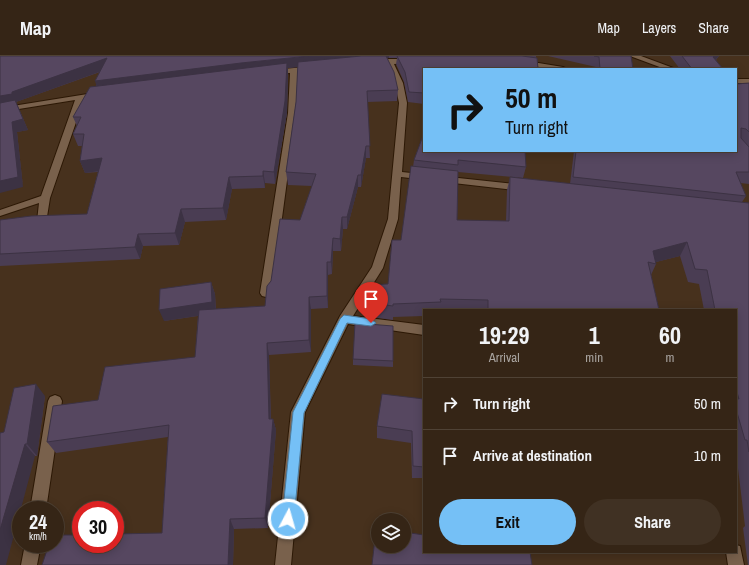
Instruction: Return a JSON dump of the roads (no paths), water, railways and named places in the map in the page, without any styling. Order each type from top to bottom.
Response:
[{"type":"street","points":[[634,56],[669,68]]},
{"type":"street","points":[[368,63],[389,61],[421,61]]},
{"type":"street","points":[[283,565],[298,412],[344,319],[377,268],[393,219],[403,103],[399,83],[389,61]]},
{"type":"street","points":[[514,61],[557,68]]},
{"type":"street","points":[[264,74],[324,67]]},
{"type":"street","points":[[266,293],[292,113],[294,70]]},
{"type":"street","points":[[737,81],[749,81]]},
{"type":"street","points":[[0,110],[112,92]]},
{"type":"street","points":[[42,221],[45,198],[81,96]]},
{"type":"street","points":[[398,174],[531,188]]},
{"type":"street","points":[[0,213],[45,198]]},
{"type":"street","points":[[344,319],[423,330]]},
{"type":"street","points":[[39,501],[55,401]]},
{"type":"street","points":[[29,565],[31,553]]},
{"type":"street","points":[[734,553],[736,565]]}]
